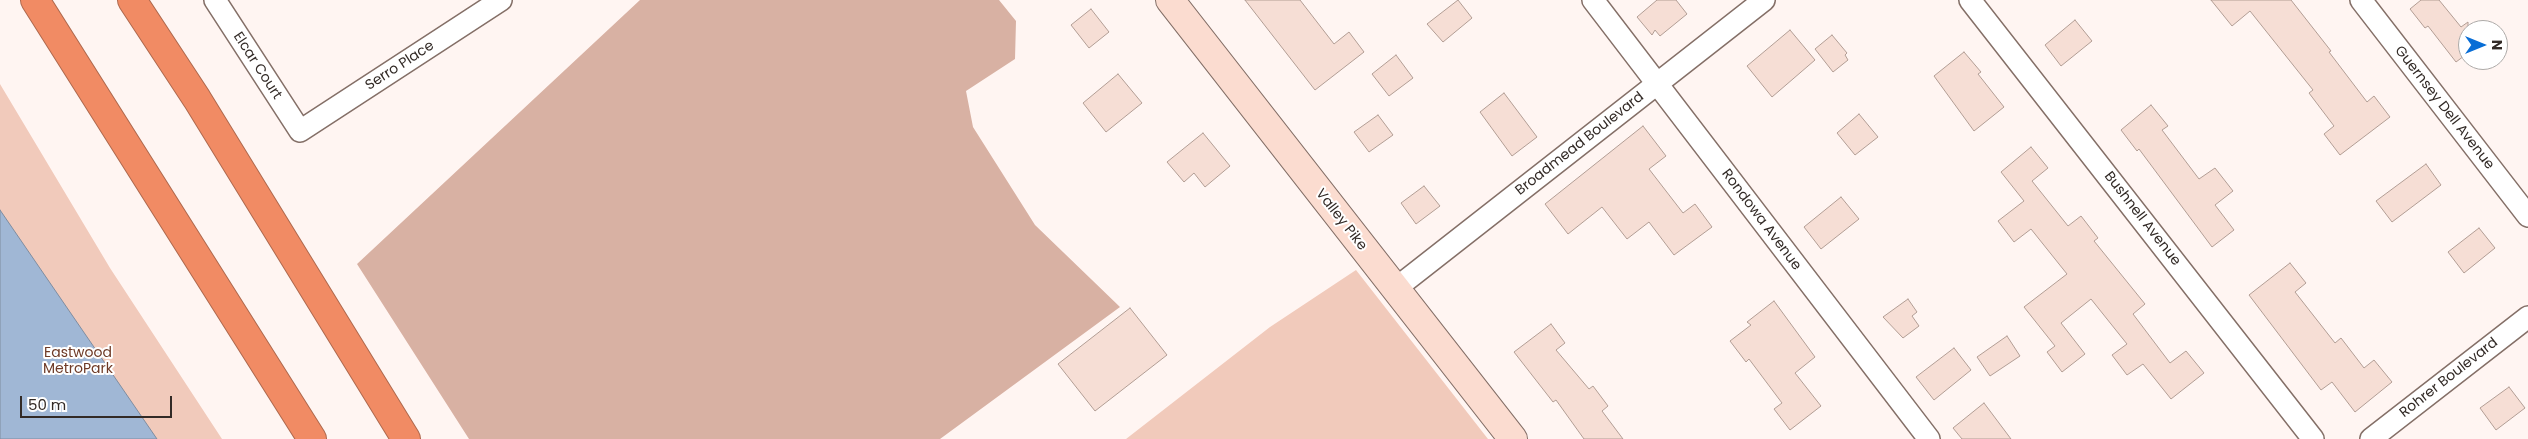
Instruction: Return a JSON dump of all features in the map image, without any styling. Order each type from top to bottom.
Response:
[{"type":"highway","points":[[35,0],[312,439]]},
{"type":"highway","points":[[132,0],[197,100],[406,439]]},
{"type":"street","name":"Elcar Court","points":[[215,0],[300,131]]},
{"type":"street","name":"Serro Place","points":[[300,131],[501,0]]},
{"type":"street","name":"Valley Pike","points":[[1170,0],[1512,439]]},
{"type":"street","name":"Rondowa Avenue","points":[[1593,0],[1929,439]]},
{"type":"street","name":"Broadmead Boulevard","points":[[1395,289],[1764,0]]},
{"type":"street","name":"Bushnell Avenue","points":[[1970,0],[2313,439]]},
{"type":"street","name":"Guernsey Dell Avenue","points":[[2361,0],[2528,216]]},
{"type":"street","name":"Rohrer Boulevard","points":[[2370,439],[2528,317]]},
{"type":"green space","name":"Eastwood MetroPark","points":[[0,84],[110,268],[222,439],[0,439]]},
{"type":"green space","points":[[1356,270],[1488,439],[1126,439],[1270,327]]},
{"type":"shaded area","points":[[640,0],[999,0],[1016,21],[1015,59],[966,91],[973,127],[1035,225],[1120,307],[940,439],[469,439],[357,264]]},
{"type":"water","points":[[0,210],[157,439],[0,439]]},
{"type":"building","points":[[1245,0],[1300,0],[1334,44],[1349,32],[1364,52],[1315,90]]},
{"type":"building","points":[[1458,0],[1472,18],[1443,42],[1427,24]]},
{"type":"building","points":[[1657,0],[1676,0],[1687,14],[1660,36],[1655,30],[1652,35],[1637,17]]},
{"type":"building","points":[[2211,0],[2291,0],[2331,51],[2329,52],[2367,102],[2374,96],[2390,117],[2340,155],[2324,134],[2334,126],[2309,93],[2313,90],[2250,11],[2232,26]]},
{"type":"building","points":[[2421,0],[2439,0],[2458,23],[2458,60],[2456,62],[2428,26],[2425,28],[2410,9]]},
{"type":"building","points":[[1091,9],[1109,32],[1089,48],[1071,25]]},
{"type":"building","points":[[2075,20],[2092,41],[2061,66],[2045,45]]},
{"type":"building","points":[[1790,30],[1815,60],[1772,97],[1747,66]]},
{"type":"building","points":[[1832,35],[1847,53],[1845,55],[1848,60],[1833,72],[1815,49]]},
{"type":"building","points":[[1964,52],[1981,72],[1978,74],[2004,107],[1974,131],[1934,76]]},
{"type":"building","points":[[1396,55],[1413,78],[1389,96],[1372,74]]},
{"type":"building","points":[[1118,74],[1142,103],[1106,132],[1083,103]]},
{"type":"building","points":[[1504,93],[1537,137],[1512,156],[1480,112]]},
{"type":"building","points":[[2151,105],[2168,126],[2162,130],[2199,179],[2215,168],[2233,191],[2215,205],[2234,230],[2212,247],[2139,149],[2137,151],[2121,130]]},
{"type":"building","points":[[1859,114],[1878,137],[1855,155],[1837,133]]},
{"type":"building","points":[[1378,115],[1393,135],[1369,152],[1354,132]]},
{"type":"building","points":[[1643,126],[1666,156],[1649,169],[1683,213],[1695,204],[1712,227],[1674,255],[1649,222],[1627,239],[1602,207],[1568,234],[1545,204]]},
{"type":"building","points":[[1203,133],[1230,166],[1205,187],[1194,173],[1184,182],[1167,162]]},
{"type":"building","points":[[2031,147],[2048,168],[2032,181],[2068,226],[2081,216],[2098,238],[2094,241],[2145,304],[2133,314],[2170,363],[2186,351],[2204,373],[2171,399],[2143,364],[2127,375],[2112,355],[2127,344],[2091,299],[2061,323],[2085,354],[2062,372],[2047,352],[2055,346],[2024,307],[2067,274],[2031,229],[2014,242],[1998,221],[2024,201],[2001,172]]},
{"type":"building","points":[[2426,164],[2441,185],[2392,222],[2376,201]]},
{"type":"building","points":[[1424,186],[1440,206],[1416,224],[1401,203]]},
{"type":"building","points":[[1841,197],[1859,219],[1821,249],[1804,227]]},
{"type":"building","points":[[2479,228],[2495,248],[2464,273],[2448,252]]},
{"type":"building","points":[[2290,263],[2306,283],[2295,292],[2335,343],[2341,338],[2364,368],[2374,360],[2392,382],[2355,412],[2332,382],[2321,390],[2249,295]]},
{"type":"building","points":[[1908,299],[1917,312],[1912,316],[1919,326],[1903,338],[1883,317]]},
{"type":"building","points":[[1774,301],[1815,357],[1795,373],[1821,406],[1790,430],[1774,409],[1782,403],[1749,359],[1746,362],[1730,341],[1751,325],[1747,322]]},
{"type":"building","points":[[1130,308],[1167,355],[1095,411],[1058,364]]},
{"type":"building","points":[[1551,324],[1565,343],[1556,350],[1589,389],[1593,386],[1608,406],[1602,411],[1623,439],[1584,439],[1556,400],[1553,402],[1514,352]]},
{"type":"building","points":[[2007,336],[2020,356],[1990,376],[1977,357]]},
{"type":"building","points":[[1954,348],[1971,370],[1934,400],[1916,377]]},
{"type":"building","points":[[2509,387],[2525,408],[2496,430],[2480,408]]},
{"type":"building","points":[[1984,403],[2011,439],[1962,439],[1953,428]]}]
